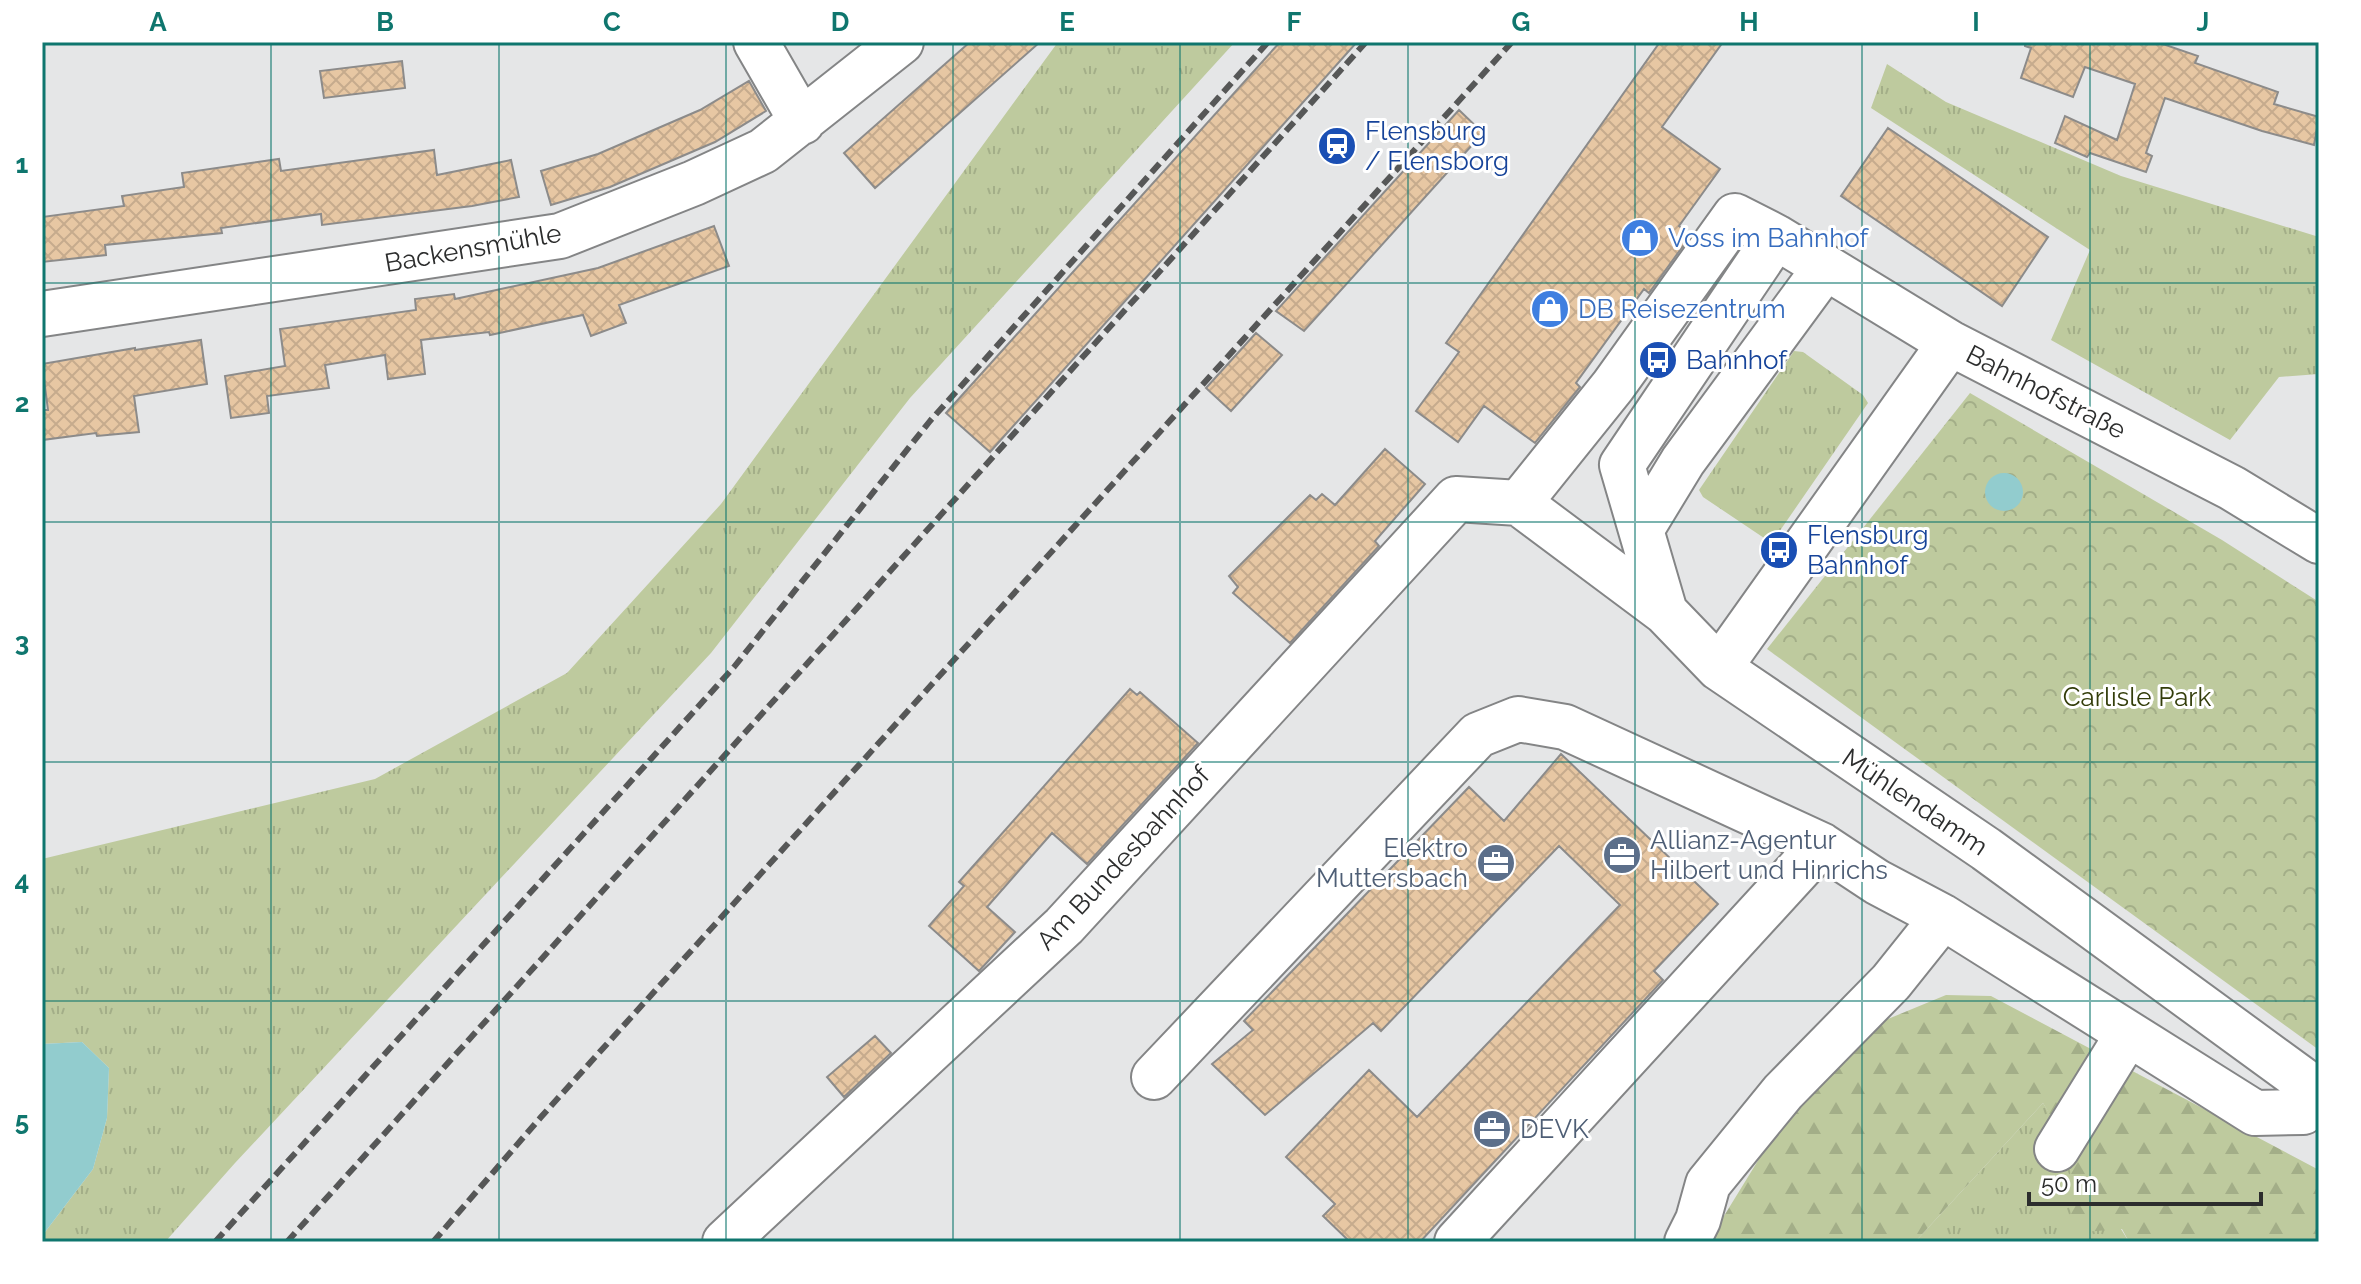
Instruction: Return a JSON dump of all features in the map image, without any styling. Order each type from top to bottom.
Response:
[{"type":"street","points":[[756,42],[802,122]]},
{"type":"street","name":"Backensmühle","points":[[42,314],[560,236],[694,183],[763,151],[901,42]]},
{"type":"street","name":"Bahnhofstraße","points":[[1519,503],[1613,386],[1735,216],[1776,237],[1950,343],[2232,488],[2319,541]]},
{"type":"street","points":[[1665,612],[1622,465],[1776,237]]},
{"type":"street","points":[[1641,530],[1683,461],[1825,268]]},
{"type":"street","points":[[1719,668],[1950,343]]},
{"type":"street","name":"Am Bundesbahnhof","points":[[725,1242],[1064,926],[1456,499],[1519,503]]},
{"type":"street","name":"Mühlendamm","points":[[1519,503],[1665,612],[1719,668],[1986,849],[2319,1092]]},
{"type":"street","points":[[1154,1077],[1478,735],[1518,719],[1565,727],[1821,845],[1877,882],[1943,917],[2255,1113],[2303,1112],[2319,1101]]},
{"type":"street","points":[[1457,1242],[1821,845]]},
{"type":"street","points":[[1687,1242],[1698,1220],[1708,1184],[1783,1092],[1891,982],[1943,917]]},
{"type":"street","points":[[2057,1149],[2128,1034]]},
{"type":"green space","points":[[1058,42],[1235,42],[910,398],[711,653],[165,1242],[42,1242],[42,1236],[93,1169],[107,1118],[109,1068],[82,1042],[42,1044],[42,859],[375,779],[567,673],[721,504]]},
{"type":"green space","points":[[1887,64],[1946,102],[2121,176],[2319,237],[2319,374],[2279,377],[2230,440],[2051,340],[2090,250],[1871,108]]},
{"type":"green space","points":[[1794,351],[1803,352],[1863,395],[1868,403],[1777,535],[1767,540],[1703,497],[1699,490]]},
{"type":"green space","name":"Carlisle Park","points":[[1970,393],[2222,540],[2319,602],[2319,1050],[1767,649]]},
{"type":"green space","points":[[1946,995],[1991,996],[2319,1170],[2319,1242],[2129,1242],[2122,1229],[2071,1233],[2070,1150],[2043,1103],[1915,1242],[1708,1242],[1778,1128],[1871,1026]]},
{"type":"green space","points":[[2043,1103],[2129,1242],[1915,1242]]},
{"type":"water","points":[[2004,473],[2017,479],[2023,492],[2017,505],[2004,511],[1991,505],[1985,492],[1991,479]]},
{"type":"water","points":[[82,1042],[109,1068],[107,1118],[93,1169],[42,1236],[42,1044]]},
{"type":"building","points":[[970,42],[1040,42],[875,188],[844,153]]},
{"type":"building","points":[[1280,42],[1357,42],[990,452],[946,413]]},
{"type":"building","points":[[1660,42],[1723,42],[1662,127],[1720,169],[1679,226],[1691,235],[1649,293],[1644,289],[1576,383],[1580,387],[1535,443],[1484,406],[1458,442],[1416,411],[1459,352],[1446,343]]},
{"type":"building","points":[[2025,42],[2157,42],[2198,56],[2195,63],[2278,92],[2274,104],[2319,117],[2314,145],[2165,98],[2146,153],[2152,156],[2146,172],[2090,153],[2087,157],[2055,143],[2065,116],[2117,140],[2135,84],[2085,67],[2073,97],[2021,78],[2031,48],[2025,46]]},
{"type":"building","points":[[402,61],[405,88],[324,98],[320,71]]},
{"type":"building","points":[[749,81],[766,111],[715,142],[610,187],[551,205],[541,171],[598,154],[700,110]]},
{"type":"building","points":[[1459,110],[1483,133],[1304,331],[1276,311]]},
{"type":"building","points":[[1888,128],[2048,237],[2002,306],[1841,196]]},
{"type":"building","points":[[434,150],[437,175],[511,160],[519,197],[322,225],[321,214],[221,228],[222,233],[105,245],[106,255],[42,262],[42,217],[124,206],[122,196],[184,187],[182,173],[279,159],[281,171]]},
{"type":"building","points":[[714,226],[729,266],[619,305],[626,323],[591,336],[583,315],[490,335],[489,332],[421,340],[425,374],[388,379],[385,355],[325,365],[329,388],[267,396],[269,413],[231,418],[225,376],[285,366],[280,329],[416,310],[415,299],[454,294],[455,299],[598,268]]},
{"type":"building","points":[[1256,333],[1282,355],[1231,411],[1206,388]]},
{"type":"building","points":[[201,340],[207,384],[134,396],[139,432],[97,436],[96,433],[42,440],[42,410],[48,410],[42,364]]},
{"type":"building","points":[[1385,449],[1425,484],[1375,541],[1379,546],[1290,643],[1233,593],[1238,587],[1229,576],[1310,495],[1316,500],[1322,494],[1335,505]]},
{"type":"building","points":[[1130,689],[1137,695],[1140,692],[1198,743],[1087,864],[1052,833],[987,907],[1015,932],[979,971],[929,926],[964,886],[959,882]]},
{"type":"building","points":[[1561,754],[1718,904],[1654,971],[1663,980],[1420,1242],[1350,1242],[1323,1216],[1335,1204],[1286,1157],[1369,1070],[1417,1117],[1620,905],[1559,846],[1381,1031],[1373,1023],[1265,1115],[1212,1064],[1253,1030],[1244,1021],[1469,787],[1504,821]]},
{"type":"building","points":[[875,1036],[891,1053],[844,1097],[827,1077]]},
{"type":"railway","points":[[215,1242],[734,667],[930,421],[1268,42]]},
{"type":"railway","points":[[287,1242],[1366,42]]},
{"type":"railway","points":[[433,1242],[541,1117],[1512,42]]},
{"type":"place","name":"Flensburg / Flensborg","points":[[1337,146]]},
{"type":"place","name":"Voss im Bahnhof","points":[[1640,238]]},
{"type":"place","name":"DB Reisezentrum","points":[[1550,309]]},
{"type":"place","name":"Bahnhof","points":[[1658,360]]},
{"type":"place","name":"Flensburg Bahnhof","points":[[1779,550]]},
{"type":"place","name":"Allianz-Agentur Hilbert und Hinrichs","points":[[1622,855]]},
{"type":"place","name":"Elektro Muttersbach","points":[[1496,863]]},
{"type":"place","name":"DEVK","points":[[1492,1129]]}]
